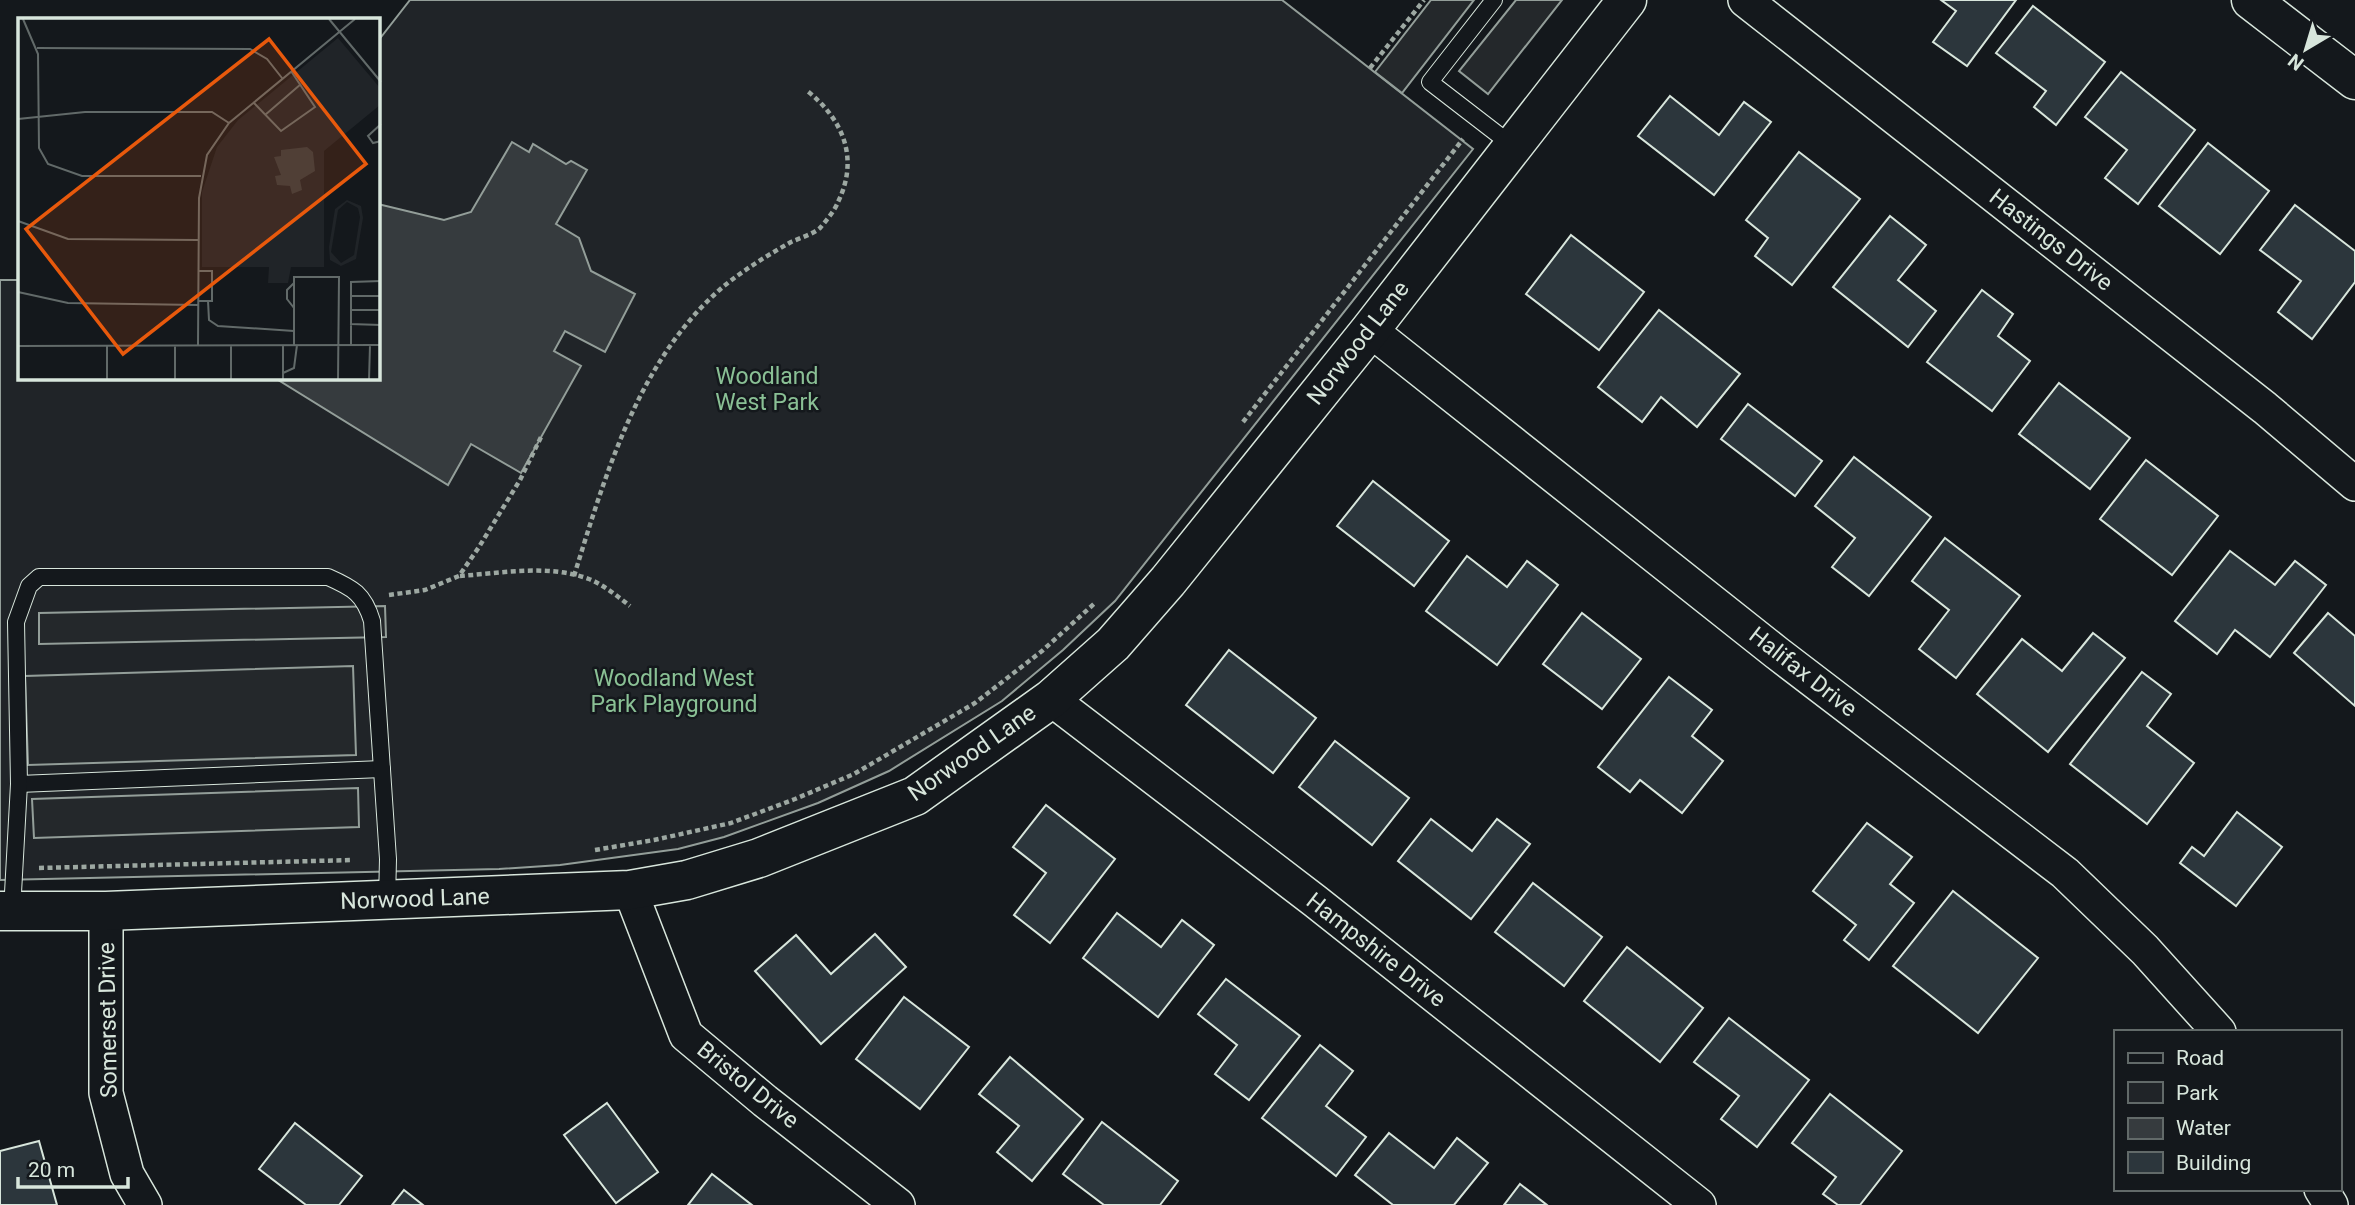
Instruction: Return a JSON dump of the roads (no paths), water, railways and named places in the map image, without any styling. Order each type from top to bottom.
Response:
[{"type":"street","name":"Norwood Lane","points":[[6,911],[106,911],[630,890],[687,880],[759,858],[915,796],[1051,699],[1113,644],[1370,330],[1627,0]]},
{"type":"street","name":"Hastings Drive","points":[[1745,0],[2265,408],[2355,484]]},
{"type":"street","points":[[2251,0],[2355,80]]},
{"type":"street","name":"Halifax Drive","points":[[1370,330],[1777,653],[2066,873],[2145,950],[2217,1030]]},
{"type":"street","name":"Hampshire Drive","points":[[1051,699],[1315,901],[1699,1205]]},
{"type":"street","name":"Bristol Drive","points":[[630,890],[686,1035],[898,1205]]},
{"type":"street","name":"Somerset Drive","points":[[106,911],[106,1093],[127,1174],[145,1205]]},
{"type":"lane","points":[[1494,0],[1430,82],[1513,146]]},
{"type":"lane","points":[[6,911],[15,869],[19,784],[16,622],[29,586],[39,577],[328,577],[361,595],[368,606],[372,621],[388,859],[387,900]]},
{"type":"lane","points":[[19,784],[220,778],[382,769]]},
{"type":"water","points":[[512,142],[529,152],[533,144],[566,164],[571,161],[587,170],[556,224],[579,238],[591,271],[635,294],[605,352],[565,331],[554,351],[581,366],[521,473],[471,444],[448,485],[278,380],[380,380],[380,204],[444,220],[471,212]]},
{"type":"park label","name":"Woodland West Park","points":[[767,389]]},
{"type":"park label","name":"Woodland West Park Playground","points":[[674,691]]}]
